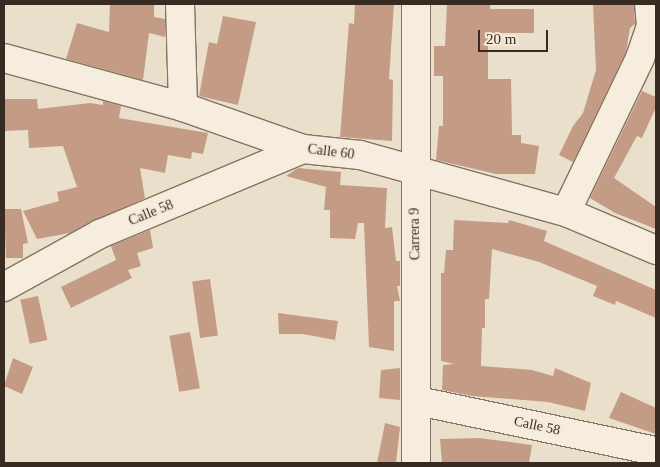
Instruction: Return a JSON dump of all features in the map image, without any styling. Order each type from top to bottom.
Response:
[{"type":"street","points":[[180,4],[183,108]]},
{"type":"street","name":"Carrera 9","points":[[416,4],[414,169],[418,401],[416,463]]},
{"type":"street","points":[[566,212],[640,58],[652,26],[649,4]]},
{"type":"street","name":"Calle 60","points":[[4,58],[183,108],[303,149],[360,155],[566,212],[656,250]]},
{"type":"street","name":"Calle 58","points":[[4,287],[100,234],[303,149]]},
{"type":"street","name":"Calle 58","points":[[418,401],[656,452]]},
{"type":"building","points":[[110,4],[154,4],[154,17],[165,19],[165,37],[149,33],[143,80],[66,59],[77,23],[109,32]]},
{"type":"building","points":[[355,4],[394,4],[389,79],[393,80],[392,141],[340,137],[349,23],[354,24]]},
{"type":"building","points":[[447,4],[490,4],[490,9],[534,9],[534,33],[488,33],[488,79],[511,79],[512,135],[521,135],[521,143],[539,146],[535,174],[496,174],[436,160],[439,126],[443,126],[443,76],[434,76],[434,46],[445,46]]},
{"type":"building","points":[[593,4],[634,4],[635,24],[630,28],[626,52],[573,162],[559,155],[573,126],[583,113],[596,70]]},
{"type":"building","points":[[223,16],[256,22],[238,105],[199,96],[209,42],[217,44]]},
{"type":"building","points":[[642,91],[656,97],[656,107],[642,138],[637,136],[614,178],[656,207],[656,229],[615,213],[590,198]]},
{"type":"building","points":[[4,99],[37,99],[38,109],[90,103],[103,105],[103,101],[121,106],[119,118],[208,133],[203,154],[192,152],[191,159],[168,155],[165,173],[140,168],[145,198],[70,233],[37,239],[23,211],[59,201],[57,192],[77,187],[63,146],[29,148],[28,130],[5,131]]},
{"type":"building","points":[[298,168],[341,172],[340,185],[387,188],[385,228],[392,227],[396,261],[400,261],[400,286],[397,286],[400,301],[394,301],[394,351],[369,347],[364,223],[358,223],[355,239],[330,238],[330,210],[324,210],[326,187],[286,176]]},
{"type":"building","points":[[4,209],[21,209],[28,243],[23,244],[23,258],[6,258]]},
{"type":"building","points":[[454,220],[508,223],[509,220],[547,231],[544,241],[656,290],[656,318],[616,301],[615,305],[593,296],[597,286],[539,262],[492,249],[489,299],[485,299],[485,328],[482,328],[481,366],[532,370],[553,376],[555,368],[591,383],[585,411],[548,402],[472,396],[442,390],[443,365],[454,364],[441,361],[441,273],[444,273],[446,250],[453,250]]},
{"type":"building","points":[[150,230],[153,248],[137,253],[141,266],[128,270],[132,278],[71,308],[61,287],[116,260],[111,246]]},
{"type":"building","points":[[210,279],[218,335],[200,338],[192,282]]},
{"type":"building","points":[[38,296],[47,340],[30,344],[20,300]]},
{"type":"building","points":[[278,313],[338,321],[335,340],[303,334],[279,334]]},
{"type":"building","points":[[190,332],[200,388],[179,392],[169,336]]},
{"type":"building","points":[[13,358],[33,367],[22,394],[4,386]]},
{"type":"building","points":[[400,368],[400,400],[379,398],[381,370]]},
{"type":"building","points":[[621,392],[656,408],[656,434],[609,418]]},
{"type":"building","points":[[385,423],[400,427],[396,463],[377,463]]},
{"type":"building","points":[[479,438],[532,445],[529,463],[442,463],[440,439]]}]
